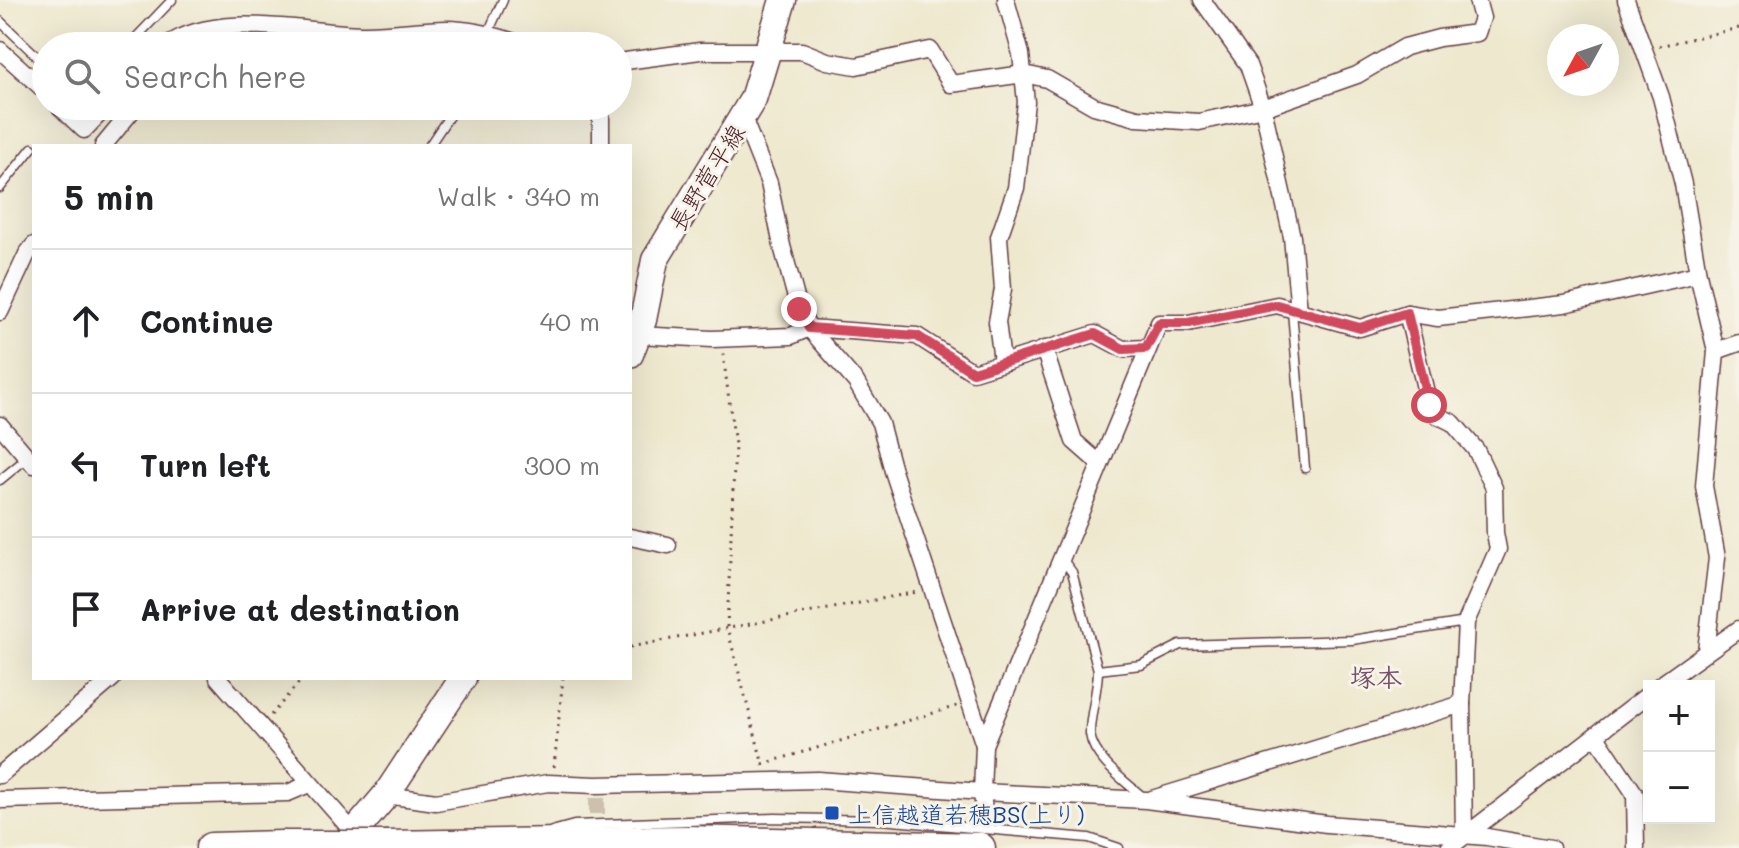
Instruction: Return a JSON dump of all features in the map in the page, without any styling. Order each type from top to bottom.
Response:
[{"type":"highway","points":[[211,848],[982,834]]},
{"type":"main road","name":"長野菅平線","points":[[635,334],[655,260],[753,99],[783,0]]},
{"type":"main road","points":[[349,843],[425,739],[462,680]]},
{"type":"street","points":[[1002,361],[997,322],[1003,289],[999,237],[1016,188],[1026,102],[1021,54],[1006,0]]},
{"type":"street","points":[[1202,0],[1248,65],[1263,108],[1292,237],[1296,311]]},
{"type":"street","points":[[632,60],[700,51],[802,51],[827,61],[856,66],[930,50],[951,84],[1024,74],[1047,79],[1094,106],[1137,118],[1199,122],[1263,108],[1357,75],[1405,47],[1477,33],[1482,18],[1477,0]]},
{"type":"street","points":[[1626,0],[1661,97],[1683,184],[1698,274],[1716,351],[1704,486],[1717,558],[1706,651]]},
{"type":"street","points":[[198,32],[234,26],[322,32]]},
{"type":"street","points":[[408,32],[451,29],[460,32]]},
{"type":"street","points":[[0,50],[32,79]]},
{"type":"street","points":[[743,118],[769,183],[799,309],[809,328],[856,382],[880,423],[984,745]]},
{"type":"street","points":[[74,120],[84,130],[94,120]]},
{"type":"street","points":[[105,144],[124,120]]},
{"type":"street","points":[[601,120],[601,144]]},
{"type":"street","points":[[0,312],[32,248]]},
{"type":"street","points":[[982,834],[984,745],[1146,348],[1159,323],[1188,323],[1277,305],[1360,328],[1407,313],[1438,318],[1564,304],[1698,274]]},
{"type":"street","points":[[1407,313],[1429,405],[1435,414],[1453,423],[1476,450],[1494,488],[1498,549],[1466,622],[1462,704],[1464,835]]},
{"type":"street","points":[[635,334],[721,339],[791,336],[809,328],[917,336],[973,372],[1095,334],[1123,349],[1146,348]]},
{"type":"street","points":[[1716,351],[1739,343]]},
{"type":"street","points":[[1044,349],[1074,441],[1099,463]]},
{"type":"street","points":[[0,425],[32,458]]},
{"type":"street","points":[[632,537],[668,545]]},
{"type":"street","points":[[1667,680],[1739,629]]},
{"type":"street","points":[[2,768],[111,680]]},
{"type":"street","points":[[220,680],[309,784],[349,843]]},
{"type":"street","points":[[1449,848],[1643,699]]},
{"type":"street","points":[[1146,800],[1462,704]]},
{"type":"street","points":[[1596,736],[1635,794],[1636,848]]},
{"type":"street","points":[[386,795],[436,802],[552,783],[596,792],[765,772],[818,780],[1146,800],[1327,824],[1464,835],[1551,848]]},
{"type":"street","points":[[0,800],[288,793],[309,784]]},
{"type":"lane","points":[[141,32],[172,0]]},
{"type":"lane","points":[[488,32],[503,0]]},
{"type":"lane","points":[[0,21],[32,52]]},
{"type":"lane","points":[[430,144],[447,120]]},
{"type":"lane","points":[[0,188],[32,148]]},
{"type":"lane","points":[[1296,311],[1305,468]]},
{"type":"lane","points":[[0,480],[32,458]]},
{"type":"lane","points":[[1061,558],[1072,572],[1098,670],[1090,735],[1105,764],[1146,800]]},
{"type":"lane","points":[[1098,670],[1141,665],[1180,645],[1352,640],[1466,622]]},
{"type":"lane","points":[[509,844],[574,825],[775,818],[881,820],[1089,838],[1119,848]]},
{"type":"path","points":[[1644,49],[1739,28]]},
{"type":"path","points":[[721,339],[735,445],[727,627],[765,772],[969,702]]},
{"type":"path","points":[[632,647],[932,589]]},
{"type":"path","points":[[260,727],[301,680]]},
{"type":"path","points":[[552,783],[563,680]]},
{"type":"tunnel","points":[[597,798],[597,842]]},
{"type":"place","name":"上信越道若穂BS(上り)","points":[[832,813]]},
{"type":"district","name":"塚本","points":[[1376,677]]},
{"type":"route","points":[[799,309],[809,328],[917,336],[973,372],[1095,334],[1123,349],[1146,348],[1159,323],[1188,323],[1277,305],[1360,328],[1407,313],[1429,405]]}]
